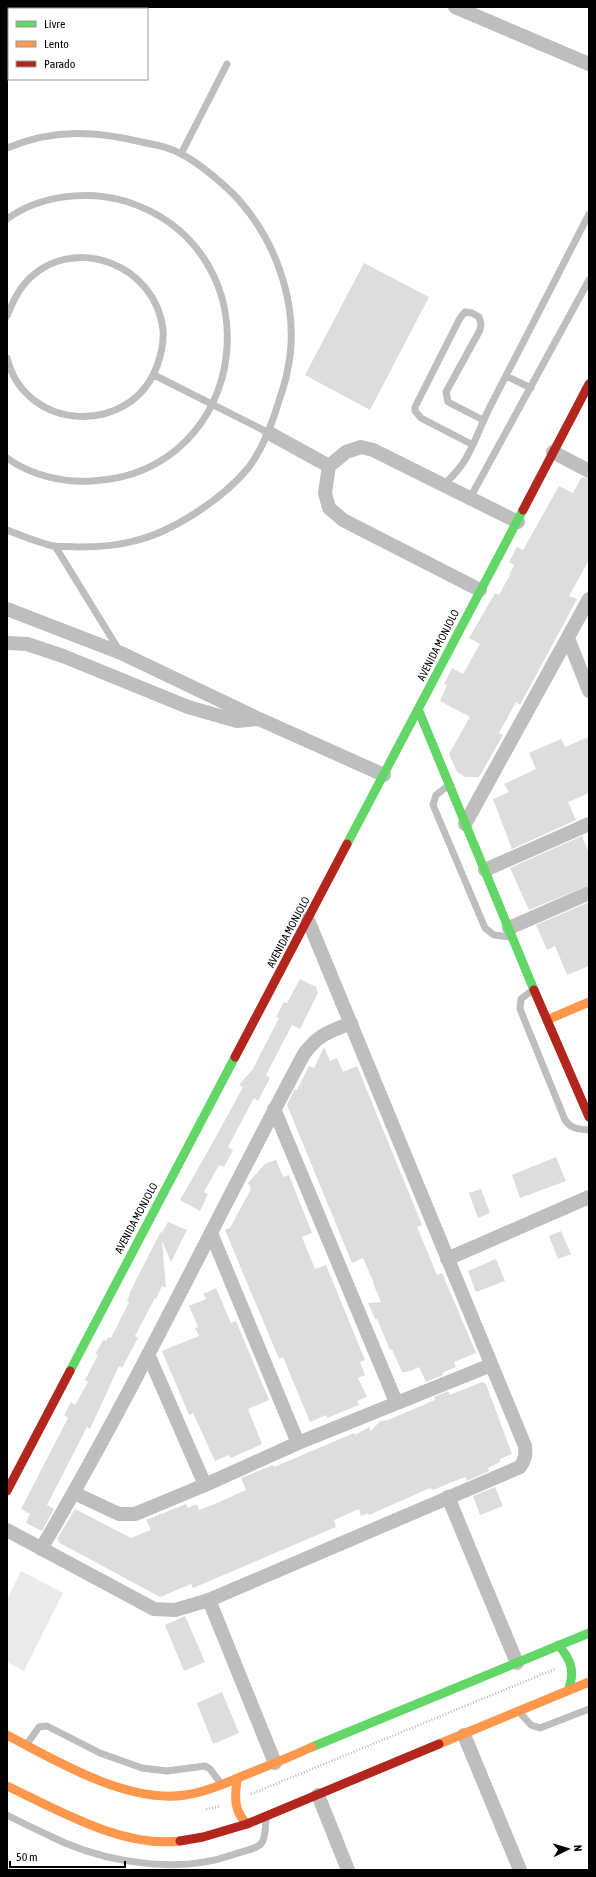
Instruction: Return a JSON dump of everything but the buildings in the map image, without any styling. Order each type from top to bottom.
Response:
[{"type":"street","points":[[455,7],[589,64]]},
{"type":"street","name":"AVENIDA MONJOLO","points":[[7,1491],[480,590],[518,522],[589,384]]},
{"type":"street","points":[[269,433],[330,466]]},
{"type":"street","points":[[480,590],[343,520],[329,508],[325,493],[330,466],[346,452],[361,447],[373,450],[518,522]]},
{"type":"street","points":[[553,452],[589,471]]},
{"type":"street","points":[[465,824],[589,599]]},
{"type":"street","points":[[7,609],[121,653],[259,719],[384,775]]},
{"type":"street","points":[[568,638],[589,691]]},
{"type":"street","points":[[7,643],[27,644],[63,656],[188,707],[237,720],[259,719]]},
{"type":"street","points":[[418,709],[546,1020],[589,1117]]},
{"type":"street","points":[[485,870],[589,824]]},
{"type":"street","points":[[511,932],[589,893]]},
{"type":"street","points":[[7,1530],[154,1609],[175,1610],[209,1600],[520,1467],[525,1460],[525,1446],[308,920]]},
{"type":"street","points":[[546,1020],[589,1002]]},
{"type":"street","points":[[40,1549],[74,1493],[304,1054],[314,1041],[323,1034],[351,1023]]},
{"type":"street","points":[[274,1109],[396,1402]]},
{"type":"street","points":[[447,1259],[589,1197]]},
{"type":"street","points":[[211,1233],[298,1443]]},
{"type":"street","points":[[148,1354],[205,1485]]},
{"type":"street","points":[[74,1493],[119,1514],[135,1514],[205,1485],[298,1443],[396,1402],[491,1365]]},
{"type":"street","points":[[448,1497],[517,1663]]},
{"type":"street","points":[[209,1600],[275,1763]]},
{"type":"street","points":[[7,1735],[106,1784],[150,1795],[177,1796],[222,1785],[589,1632]]},
{"type":"street","points":[[558,1645],[566,1652],[572,1662],[574,1671],[568,1691]]},
{"type":"street","points":[[8,1788],[64,1814],[102,1829],[150,1840],[173,1841],[197,1839],[247,1824],[589,1682]]},
{"type":"street","points":[[464,1735],[520,1870]]},
{"type":"street","points":[[237,1778],[234,1801],[240,1817],[247,1824]]},
{"type":"street","points":[[318,1795],[348,1870]]},
{"type":"lane","points":[[182,154],[227,64]]},
{"type":"lane","points":[[7,148],[27,139],[87,132],[122,137],[159,146],[182,154],[226,186],[249,212],[264,233],[280,268],[288,299],[290,337],[287,372],[269,433],[249,466],[223,493],[202,509],[168,529],[135,541],[96,547],[55,546],[24,537],[7,530]]},
{"type":"lane","points":[[7,219],[14,214],[45,200],[78,195],[117,199],[142,207],[171,223],[195,246],[214,274],[225,306],[228,339],[224,372],[213,404],[194,432],[170,454],[141,471],[110,480],[76,482],[44,476],[13,463],[7,458]]},
{"type":"lane","points":[[443,485],[455,475],[464,464],[483,420],[589,214]]},
{"type":"lane","points":[[7,316],[13,300],[26,282],[44,268],[66,259],[88,257],[110,262],[130,273],[147,288],[158,308],[163,331],[162,354],[154,375],[141,394],[123,408],[101,416],[79,418],[56,413],[36,402],[20,386],[9,366],[7,358]]},
{"type":"lane","points":[[470,498],[589,280]]},
{"type":"lane","points":[[473,445],[421,418],[415,411],[415,407],[460,318],[466,312],[472,313],[479,317],[481,324],[480,330],[446,392],[446,396],[448,402],[483,420]]},
{"type":"lane","points":[[154,375],[269,433]]},
{"type":"lane","points":[[506,376],[531,388]]},
{"type":"lane","points":[[55,546],[121,653]]},
{"type":"lane","points":[[449,785],[436,795],[433,805],[485,928],[494,935],[511,932]]},
{"type":"lane","points":[[534,989],[521,999],[520,1009],[564,1120],[569,1126],[589,1130]]},
{"type":"lane","points":[[519,1711],[531,1725],[540,1728],[589,1709]]},
{"type":"lane","points":[[26,1745],[39,1727],[47,1726],[100,1753],[142,1768],[167,1771],[206,1766],[222,1785]]},
{"type":"lane","points":[[7,1816],[66,1843],[115,1858],[166,1865],[193,1864],[218,1860],[261,1845],[266,1837],[266,1816]]},
{"type":"shaded area","points":[[21,1571],[63,1593],[24,1671],[7,1662],[7,1599]]},
{"type":"traffic: fast","points":[[347,844],[523,510]]},
{"type":"traffic: fast","points":[[418,709],[534,990]]},
{"type":"traffic: fast","points":[[70,1371],[235,1057]]},
{"type":"traffic: fast","points":[[312,1747],[589,1633]]},
{"type":"traffic: fast","points":[[558,1645],[571,1666],[572,1672],[568,1691]]},
{"type":"traffic: slow","points":[[547,1020],[589,1002]]},
{"type":"traffic: slow","points":[[439,1744],[589,1682]]},
{"type":"traffic: slow","points":[[7,1735],[47,1757],[93,1778],[117,1787],[140,1793],[163,1796],[193,1794],[223,1784],[312,1747]]},
{"type":"traffic: slow","points":[[237,1779],[237,1808],[242,1819],[247,1824]]},
{"type":"traffic: slow","points":[[7,1786],[69,1816],[113,1833],[136,1839],[158,1842],[180,1841]]},
{"type":"traffic: jam","points":[[523,510],[589,384]]},
{"type":"traffic: jam","points":[[235,1057],[347,844]]},
{"type":"traffic: jam","points":[[534,990],[589,1117]]},
{"type":"traffic: jam","points":[[7,1491],[70,1371]]},
{"type":"traffic: jam","points":[[180,1841],[203,1837],[247,1824],[439,1744]]}]
